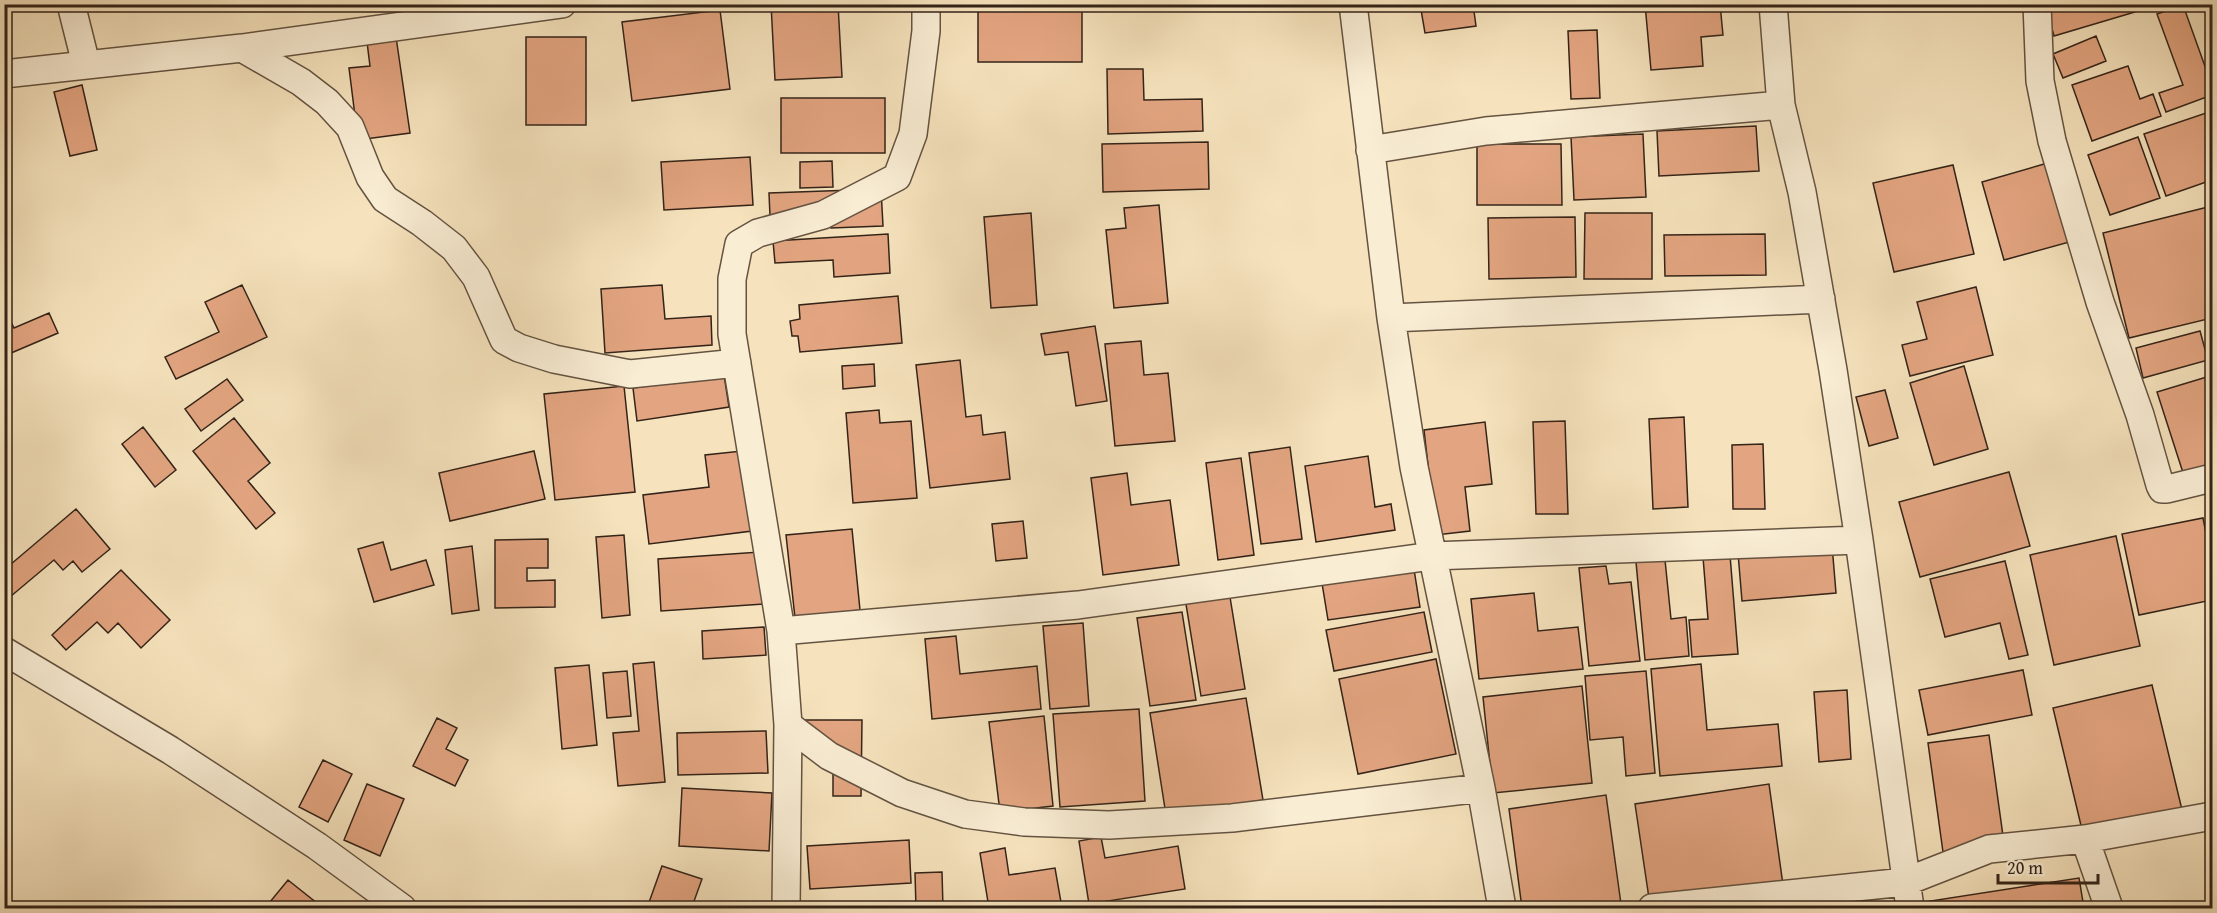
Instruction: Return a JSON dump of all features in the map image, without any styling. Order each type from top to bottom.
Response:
[{"type":"street","points":[[71,4],[86,64]]},
{"type":"street","points":[[4,74],[242,48],[562,4]]},
{"type":"street","points":[[786,909],[788,725],[781,632],[732,334],[732,279],[739,244],[758,233],[823,215],[897,177],[913,134],[926,31],[926,4]]},
{"type":"street","points":[[1353,4],[1391,318],[1414,467],[1481,788],[1502,909]]},
{"type":"street","points":[[1773,4],[1781,105],[1802,192],[1821,299],[1859,540],[1910,909]]},
{"type":"street","points":[[2037,4],[2040,81],[2052,141],[2100,302],[2140,415],[2160,485],[2162,489],[2167,489],[2212,478]]},
{"type":"street","points":[[242,48],[301,82],[327,102],[350,128],[370,177],[385,199],[422,223],[454,248],[476,277],[504,340],[519,348],[554,359],[630,374],[737,363]]},
{"type":"street","points":[[1370,150],[1486,131],[1781,105]]},
{"type":"street","points":[[1391,318],[1821,299]]},
{"type":"street","points":[[781,632],[1078,605],[1432,556],[1859,540]]},
{"type":"street","points":[[4,651],[170,750],[317,846],[402,909]]},
{"type":"street","points":[[788,725],[830,756],[902,793],[965,814],[1024,822],[1109,825],[1232,819],[1481,788]]},
{"type":"street","points":[[1652,909],[1905,882],[1989,849],[2085,839],[2212,816]]},
{"type":"street","points":[[2085,839],[2109,909]]},
{"type":"building","points":[[771,4],[838,4],[842,77],[775,80]]},
{"type":"building","points":[[978,4],[1082,4],[1082,62],[978,62]]},
{"type":"building","points":[[1420,4],[1473,4],[1476,26],[1425,33]]},
{"type":"building","points":[[1645,4],[1720,4],[1723,35],[1701,37],[1703,66],[1651,70]]},
{"type":"building","points":[[2045,4],[2154,4],[2155,6],[2054,36]]},
{"type":"building","points":[[2203,4],[2212,4],[2212,29]]},
{"type":"building","points":[[2183,5],[2212,86],[2212,95],[2166,112],[2159,93],[2183,85],[2157,14]]},
{"type":"building","points":[[720,10],[730,89],[632,101],[622,22]]},
{"type":"building","points":[[1597,30],[1600,98],[1571,99],[1568,31]]},
{"type":"building","points":[[2096,36],[2106,61],[2063,78],[2053,54]]},
{"type":"building","points":[[396,37],[410,133],[358,140],[349,68],[370,66],[367,42]]},
{"type":"building","points":[[526,37],[586,37],[586,125],[526,125]]},
{"type":"building","points":[[2128,66],[2140,99],[2153,94],[2161,116],[2092,141],[2072,85]]},
{"type":"building","points":[[1107,69],[1143,69],[1144,100],[1202,99],[1203,131],[1108,134]]},
{"type":"building","points":[[82,85],[97,150],[70,156],[54,92]]},
{"type":"building","points":[[781,98],[885,98],[885,153],[781,153]]},
{"type":"building","points":[[2212,111],[2212,180],[2166,196],[2144,134]]},
{"type":"building","points":[[1756,126],[1759,171],[1659,176],[1657,131]]},
{"type":"building","points":[[1643,134],[1646,197],[1574,200],[1571,137]]},
{"type":"building","points":[[2138,137],[2160,198],[2110,215],[2088,155]]},
{"type":"building","points":[[1208,142],[1209,189],[1103,192],[1102,144]]},
{"type":"building","points":[[1477,144],[1561,144],[1562,205],[1477,205]]},
{"type":"building","points":[[750,157],[753,205],[664,210],[661,162]]},
{"type":"building","points":[[832,161],[833,187],[800,188],[800,162]]},
{"type":"building","points":[[2051,162],[2073,241],[2004,260],[1982,182]]},
{"type":"building","points":[[1953,165],[1974,254],[1894,272],[1873,183]]},
{"type":"building","points":[[881,189],[883,226],[831,228],[831,214],[770,216],[769,193]]},
{"type":"building","points":[[1159,205],[1168,303],[1114,308],[1106,230],[1126,228],[1124,208]]},
{"type":"building","points":[[2212,206],[2212,318],[2129,338],[2103,233]]},
{"type":"building","points":[[1031,213],[1037,305],[991,308],[984,217]]},
{"type":"building","points":[[1585,213],[1652,213],[1652,279],[1584,279]]},
{"type":"building","points":[[1575,217],[1576,277],[1489,279],[1488,218]]},
{"type":"building","points":[[888,234],[890,273],[834,277],[833,260],[775,263],[773,241]]},
{"type":"building","points":[[1765,234],[1766,275],[1665,276],[1664,235]]},
{"type":"building","points":[[242,285],[267,337],[176,379],[165,357],[219,332],[205,302]]},
{"type":"building","points":[[662,285],[665,319],[711,316],[712,345],[605,353],[601,289]]},
{"type":"building","points":[[1976,287],[1993,355],[1910,376],[1902,345],[1927,339],[1917,302]]},
{"type":"building","points":[[898,296],[902,343],[800,352],[798,336],[792,336],[790,321],[800,319],[799,305]]},
{"type":"building","points":[[4,307],[14,328],[49,313],[58,333],[4,356]]},
{"type":"building","points":[[1095,326],[1107,401],[1076,406],[1068,352],[1045,355],[1041,334]]},
{"type":"building","points":[[2200,331],[2208,360],[2143,378],[2136,348]]},
{"type":"building","points":[[1141,341],[1144,375],[1168,373],[1175,441],[1115,446],[1105,344]]},
{"type":"building","points":[[960,360],[966,417],[981,415],[983,435],[1005,432],[1010,479],[930,488],[916,365]]},
{"type":"building","points":[[874,364],[875,386],[843,389],[842,366]]},
{"type":"building","points":[[1964,366],[1988,449],[1934,465],[1910,383]]},
{"type":"building","points":[[724,375],[729,407],[637,421],[633,388]]},
{"type":"building","points":[[2210,376],[2212,384],[2212,473],[2186,482],[2157,392]]},
{"type":"building","points":[[227,379],[243,400],[201,431],[185,409]]},
{"type":"building","points":[[624,386],[635,492],[555,500],[544,394]]},
{"type":"building","points":[[1885,390],[1898,438],[1869,446],[1856,397]]},
{"type":"building","points":[[879,410],[880,423],[911,421],[917,498],[853,503],[846,413]]},
{"type":"building","points":[[1684,417],[1688,507],[1653,509],[1649,419]]},
{"type":"building","points":[[234,418],[270,463],[248,481],[275,513],[256,529],[193,451]]},
{"type":"building","points":[[1565,421],[1568,514],[1536,514],[1533,422]]},
{"type":"building","points":[[1485,422],[1492,484],[1465,487],[1470,531],[1436,535],[1424,430]]},
{"type":"building","points":[[143,427],[176,470],[155,487],[122,444]]},
{"type":"building","points":[[1763,444],[1765,509],[1733,509],[1732,445]]},
{"type":"building","points":[[1290,447],[1302,539],[1261,544],[1249,453]]},
{"type":"building","points":[[534,451],[545,499],[450,521],[439,473]]},
{"type":"building","points":[[742,451],[752,531],[649,544],[643,495],[709,487],[705,455]]},
{"type":"building","points":[[1368,456],[1375,507],[1391,504],[1395,530],[1316,542],[1305,466]]},
{"type":"building","points":[[1241,458],[1254,555],[1218,560],[1206,463]]},
{"type":"building","points":[[2009,472],[2030,546],[1920,577],[1899,502]]},
{"type":"building","points":[[1127,473],[1131,505],[1170,500],[1179,565],[1103,575],[1091,478]]},
{"type":"building","points":[[76,509],[110,549],[82,572],[73,561],[63,570],[54,560],[4,602],[4,570]]},
{"type":"building","points":[[2203,518],[2212,563],[2212,600],[2139,615],[2122,534]]},
{"type":"building","points":[[1023,521],[1027,558],[996,561],[992,524]]},
{"type":"building","points":[[852,529],[860,610],[795,618],[786,535]]},
{"type":"building","points":[[624,535],[630,615],[602,618],[596,537]]},
{"type":"building","points":[[2116,536],[2140,646],[2054,665],[2030,555]]},
{"type":"building","points":[[548,539],[548,568],[527,568],[527,581],[555,580],[555,607],[495,608],[495,540]]},
{"type":"building","points":[[383,542],[391,570],[426,560],[434,585],[374,602],[358,549]]},
{"type":"building","points":[[1832,545],[1836,593],[1742,601],[1738,553]]},
{"type":"building","points":[[472,546],[479,610],[452,614],[445,550]]},
{"type":"building","points":[[760,552],[764,604],[661,611],[658,559]]},
{"type":"building","points":[[1730,555],[1738,654],[1692,657],[1689,620],[1708,619],[1703,557]]},
{"type":"building","points":[[1665,560],[1671,619],[1686,617],[1689,656],[1645,660],[1636,562]]},
{"type":"building","points":[[2005,561],[2028,655],[2009,659],[2000,623],[1945,637],[1930,579]]},
{"type":"building","points":[[1413,563],[1420,607],[1328,620],[1321,577]]},
{"type":"building","points":[[1606,566],[1609,584],[1631,582],[1640,661],[1589,666],[1579,568]]},
{"type":"building","points":[[121,570],[170,620],[141,648],[118,623],[108,633],[97,622],[66,650],[52,635]]},
{"type":"building","points":[[1229,591],[1245,689],[1201,696],[1185,598]]},
{"type":"building","points":[[1534,593],[1538,631],[1578,627],[1583,669],[1479,679],[1471,599]]},
{"type":"building","points":[[1182,612],[1196,700],[1150,706],[1137,618]]},
{"type":"building","points":[[1424,612],[1432,652],[1334,671],[1326,630]]},
{"type":"building","points":[[1083,623],[1089,706],[1050,709],[1043,626]]},
{"type":"building","points":[[764,627],[766,655],[703,659],[702,631]]},
{"type":"building","points":[[956,636],[960,674],[1037,666],[1041,709],[932,719],[925,639]]},
{"type":"building","points":[[1436,659],[1456,754],[1358,774],[1339,679]]},
{"type":"building","points":[[654,662],[665,782],[618,786],[613,733],[639,731],[633,664]]},
{"type":"building","points":[[1701,664],[1707,730],[1778,724],[1782,766],[1660,776],[1651,669]]},
{"type":"building","points":[[589,665],[597,745],[562,749],[555,668]]},
{"type":"building","points":[[2023,670],[2032,715],[1928,735],[1919,690]]},
{"type":"building","points":[[627,671],[631,716],[607,718],[603,673]]},
{"type":"building","points":[[1646,671],[1655,773],[1626,776],[1623,737],[1590,740],[1585,676]]},
{"type":"building","points":[[2152,685],[2183,814],[2084,838],[2053,708]]},
{"type":"building","points":[[1582,686],[1592,783],[1493,793],[1483,697]]},
{"type":"building","points":[[1847,690],[1851,759],[1819,762],[1814,692]]},
{"type":"building","points":[[1246,698],[1263,800],[1166,815],[1150,713]]},
{"type":"building","points":[[1139,709],[1145,801],[1060,807],[1053,714]]},
{"type":"building","points":[[1044,716],[1053,806],[1000,812],[989,722]]},
{"type":"building","points":[[437,718],[457,728],[446,749],[468,760],[455,786],[413,766]]},
{"type":"building","points":[[800,720],[862,720],[861,796],[833,796],[833,747]]},
{"type":"building","points":[[766,731],[768,773],[678,775],[677,733]]},
{"type":"building","points":[[1989,735],[2004,843],[1943,852],[1928,743]]},
{"type":"building","points":[[323,760],[352,774],[328,822],[299,807]]},
{"type":"building","points":[[367,784],[404,799],[380,856],[344,840]]},
{"type":"building","points":[[1769,784],[1783,885],[1650,905],[1635,804]]},
{"type":"building","points":[[682,788],[772,793],[769,851],[679,846]]},
{"type":"building","points":[[1606,795],[1621,904],[1590,908],[1522,908],[1509,809]]},
{"type":"building","points":[[1101,837],[1105,858],[1178,846],[1185,889],[1089,904],[1079,841]]},
{"type":"building","points":[[909,840],[911,883],[810,889],[807,846]]},
{"type":"building","points":[[1005,848],[1009,875],[1055,868],[1062,908],[989,908],[980,853]]},
{"type":"building","points":[[662,866],[702,879],[693,904],[705,908],[647,908]]},
{"type":"building","points":[[942,872],[943,908],[916,908],[915,873]]},
{"type":"building","points":[[2079,878],[2084,908],[1926,908],[1924,902]]},
{"type":"building","points":[[288,880],[318,904],[315,908],[265,908]]}]
